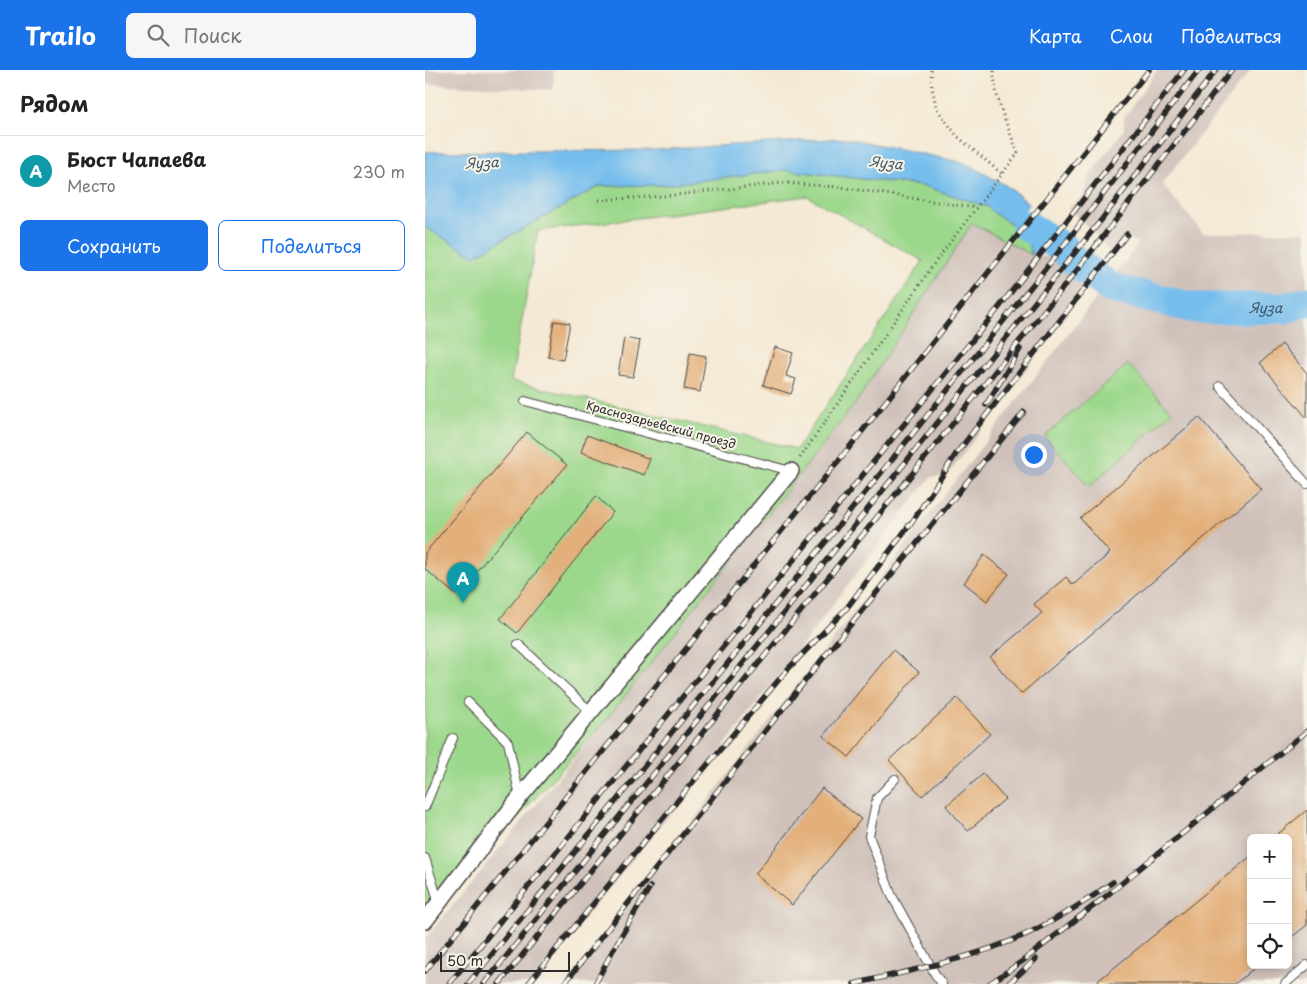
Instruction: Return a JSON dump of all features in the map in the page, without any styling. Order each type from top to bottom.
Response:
[{"type":"street","points":[[425,921],[520,797],[791,471]]},
{"type":"lane","points":[[1220,386],[1307,484]]},
{"type":"lane","name":"Краснозарьевский проезд","points":[[525,401],[791,471]]},
{"type":"lane","points":[[518,644],[591,711]]},
{"type":"lane","points":[[468,702],[508,742],[520,797]]},
{"type":"lane","points":[[425,807],[453,738]]},
{"type":"lane","points":[[895,779],[877,798],[869,836],[892,896],[942,984]]},
{"type":"lane","points":[[425,858],[439,903]]},
{"type":"lane","points":[[1285,984],[1307,965]]},
{"type":"path","points":[[931,70],[932,88],[937,109],[957,136],[1002,174]]},
{"type":"path","points":[[791,471],[936,261],[1018,153],[1003,116],[994,84],[994,70]]},
{"type":"path","points":[[599,200],[666,196],[783,183],[839,187],[976,208]]},
{"type":"shaded area","points":[[425,70],[554,70],[553,90],[425,84]]},
{"type":"shaded area","points":[[1157,70],[1251,70],[1162,184],[1203,233],[1307,232],[1307,984],[567,984],[1138,244],[1128,236],[1112,256],[1101,239],[1068,208],[1083,197],[1089,176],[1124,130],[1124,118]]},
{"type":"shaded area","points":[[972,223],[1032,255],[1054,258],[1074,274],[1084,291],[946,477],[931,477],[709,766],[530,984],[425,984],[425,939],[602,725],[855,404]]},
{"type":"green space","points":[[785,170],[924,186],[988,207],[994,213],[1025,232],[1032,255],[972,223],[855,404],[602,725],[425,919],[425,227],[474,256],[600,186],[664,185]],"holes":[[[807,196],[923,261],[797,449],[511,381],[538,231]]]},
{"type":"green space","points":[[1128,364],[1172,412],[1089,487],[1045,436]]},
{"type":"water","points":[[847,138],[965,163],[1007,186],[1027,202],[1037,215],[1054,231],[1064,249],[1032,255],[1025,232],[994,213],[988,207],[924,186],[785,170],[664,185],[600,186],[474,256],[425,227],[425,152],[653,150]]},
{"type":"pier","points":[[1031,203],[1044,218],[1025,239],[1023,234],[1012,226]]},
{"type":"pier","points":[[1054,227],[1066,248],[1065,250],[1038,256],[1032,255]]},
{"type":"building","points":[[554,321],[570,323],[563,360],[548,357]]},
{"type":"building","points":[[624,338],[640,341],[633,377],[618,375]]},
{"type":"building","points":[[1282,344],[1307,373],[1307,418],[1260,363]]},
{"type":"building","points":[[775,347],[793,353],[786,376],[796,379],[791,394],[763,385]]},
{"type":"building","points":[[690,353],[706,356],[700,392],[684,389]]},
{"type":"building","points":[[1199,417],[1261,489],[1021,694],[990,657],[1042,613],[1034,604],[1066,577],[1073,585],[1110,553],[1080,518]]},
{"type":"building","points":[[527,432],[567,465],[456,595],[425,569],[425,553]]},
{"type":"building","points":[[587,435],[650,459],[644,475],[581,452]]},
{"type":"building","points":[[596,496],[613,512],[517,633],[500,619]]},
{"type":"building","points":[[984,555],[1009,574],[987,601],[964,583]]},
{"type":"building","points":[[893,650],[919,672],[849,757],[823,736]]},
{"type":"building","points":[[957,698],[990,734],[922,796],[889,760]]},
{"type":"building","points":[[983,774],[1005,799],[968,831],[946,806]]},
{"type":"building","points":[[822,788],[861,819],[792,905],[755,874]]},
{"type":"building","points":[[1307,810],[1307,925],[1292,937],[1292,834],[1278,834]]},
{"type":"building","points":[[1247,859],[1247,969],[1253,969],[1235,984],[1094,984]]},
{"type":"waterway","name":"Яуза","points":[[1027,226],[1064,249],[1075,261],[1111,288],[1194,308],[1285,308],[1307,302]]},
{"type":"railway","points":[[425,971],[856,439],[1149,70]]},
{"type":"railway","points":[[449,984],[1001,305],[1184,70]]},
{"type":"railway","points":[[468,984],[1054,258],[1199,70]]},
{"type":"railway","points":[[484,984],[1102,219],[1216,70]]},
{"type":"railway","points":[[499,984],[1074,274],[1232,70]]},
{"type":"railway","points":[[909,527],[956,454],[1127,234]]},
{"type":"railway","points":[[986,405],[1020,349]]},
{"type":"railway","points":[[564,984],[824,657],[1024,412]]},
{"type":"railway","points":[[528,984],[787,670],[846,609],[911,523]]},
{"type":"railway","points":[[989,984],[1024,960],[1105,897],[1307,731]]},
{"type":"railway","points":[[854,984],[966,956],[1010,941],[1062,915],[1113,882]]},
{"type":"railway","points":[[595,984],[650,887]]},
{"type":"railway","points":[[1008,984],[1036,959]]},
{"type":"place","name":"Бюст Чапаева","points":[[463,603]]}]
